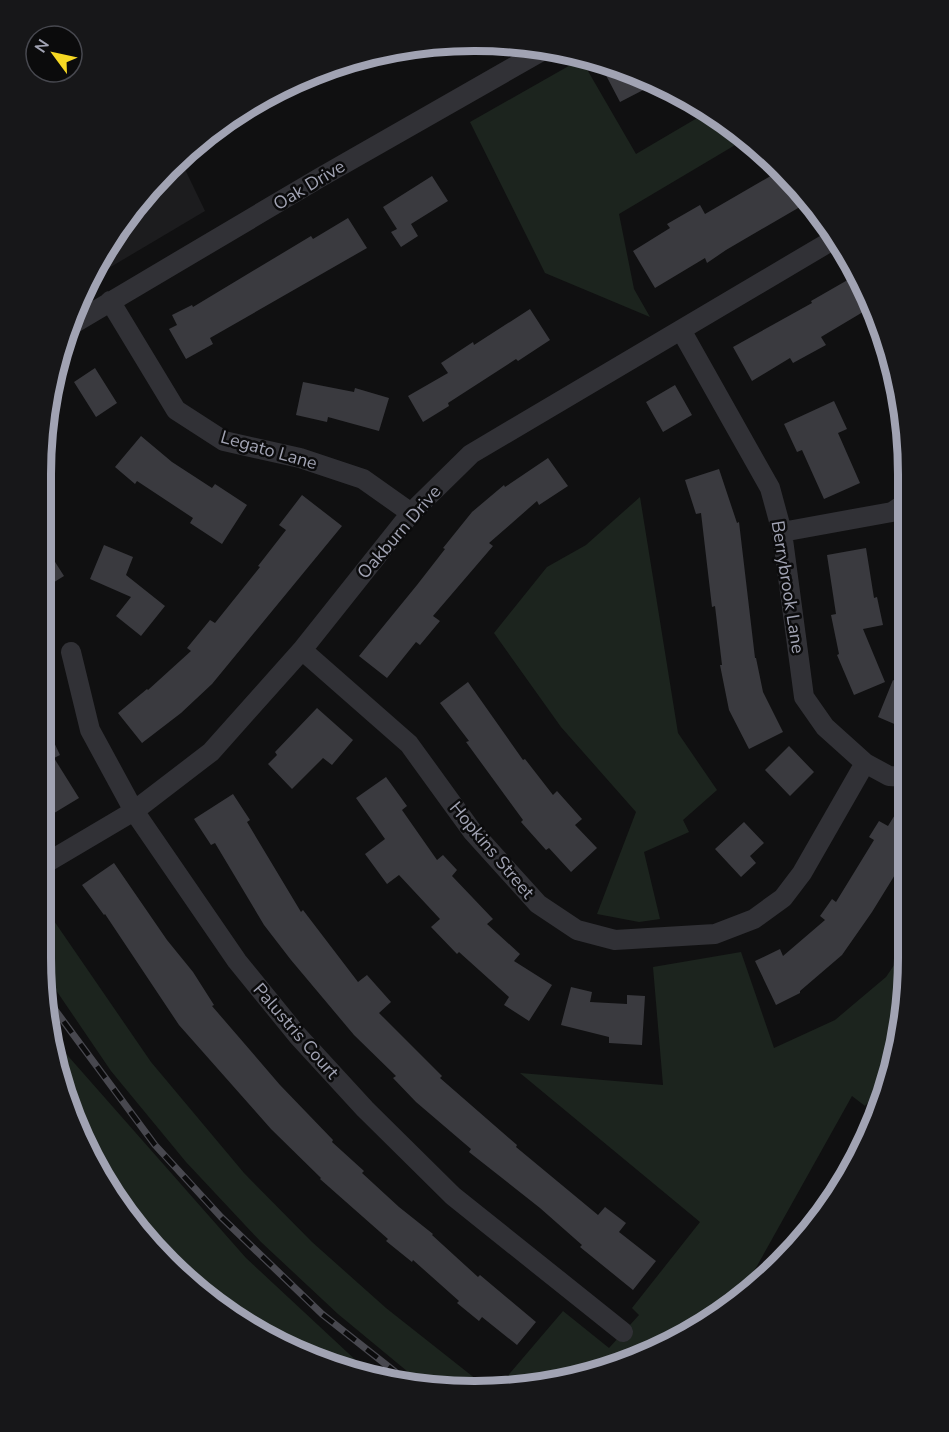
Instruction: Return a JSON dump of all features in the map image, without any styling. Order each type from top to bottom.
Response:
[{"type":"street","name":"Oak Drive","points":[[80,320],[321,177],[534,56]]},
{"type":"street","name":"Oakburn Drive","points":[[51,860],[134,811],[211,752],[302,650],[411,513],[471,454],[829,242]]},
{"type":"street","name":"Legato Lane","points":[[110,301],[176,410],[224,441],[300,458],[363,479],[411,513]]},
{"type":"street","name":"Berrybrook Lane","points":[[681,330],[770,488],[782,532],[804,697],[825,728],[865,763],[889,776],[898,777]]},
{"type":"street","points":[[782,532],[892,512],[898,508]]},
{"type":"street","name":"Hopkins Street","points":[[302,650],[409,744],[472,831],[538,904],[577,930],[615,940],[715,934],[754,918],[783,898],[802,873],[865,763]]},
{"type":"street","name":"Palustris Court","points":[[71,652],[90,730],[134,811],[237,961],[298,1036],[365,1109],[453,1196],[623,1332]]},
{"type":"shaded area","points":[[574,63],[585,65],[636,154],[700,116],[738,143],[619,214],[634,289],[650,317],[545,273],[470,122]]},
{"type":"shaded area","points":[[184,167],[205,211],[104,271],[122,239],[156,195]]},
{"type":"shaded area","points":[[640,497],[678,733],[717,790],[683,820],[689,832],[644,852],[660,919],[639,922],[597,914],[636,812],[561,727],[494,633],[547,567],[586,545]]},
{"type":"shaded area","points":[[51,917],[151,1062],[244,1173],[312,1242],[386,1308],[478,1381],[413,1376],[338,1314],[261,1242],[186,1162],[111,1071],[52,984]]},
{"type":"shaded area","points":[[741,952],[774,1048],[835,1020],[886,977],[898,959],[890,1040],[876,1093],[865,1106],[852,1096],[749,1280],[710,1310],[637,1349],[584,1367],[504,1380],[563,1311],[609,1348],[639,1315],[632,1308],[700,1222],[520,1073],[663,1085],[653,967]]},
{"type":"shaded area","points":[[61,1048],[246,1258],[362,1366],[312,1349],[239,1310],[195,1276],[156,1237],[122,1193],[95,1145],[73,1094]]},
{"type":"building","points":[[604,71],[647,88],[620,102]]},
{"type":"building","points":[[773,174],[802,206],[707,263],[705,258],[655,288],[633,251],[670,228],[667,224],[700,205],[705,214]]},
{"type":"building","points":[[432,176],[448,201],[411,224],[418,236],[401,247],[391,232],[397,229],[383,207]]},
{"type":"building","points":[[348,218],[367,248],[210,338],[213,344],[186,359],[169,329],[177,325],[172,315],[192,305],[193,307],[311,236],[313,239]]},
{"type":"building","points":[[850,279],[865,311],[821,337],[826,345],[793,363],[790,358],[752,381],[733,347],[812,303],[811,301]]},
{"type":"building","points":[[530,309],[550,340],[518,361],[516,359],[423,422],[408,396],[448,373],[441,363]]},
{"type":"building","points":[[95,368],[117,403],[96,417],[74,382]]},
{"type":"building","points":[[303,382],[354,392],[355,388],[389,398],[379,431],[328,417],[327,422],[296,415]]},
{"type":"building","points":[[675,385],[692,415],[663,432],[646,402]]},
{"type":"building","points":[[834,401],[847,429],[838,433],[860,483],[824,499],[802,450],[797,452],[784,424]]},
{"type":"building","points":[[141,436],[172,462],[212,488],[215,484],[247,505],[222,544],[190,523],[193,518],[137,481],[135,484],[115,467]]},
{"type":"building","points":[[548,458],[568,486],[539,505],[537,501],[489,543],[493,546],[433,616],[440,621],[420,645],[416,642],[387,678],[359,656],[472,512],[504,485],[505,487]]},
{"type":"building","points":[[719,469],[737,523],[739,522],[755,658],[763,692],[783,732],[749,749],[729,710],[720,665],[722,665],[715,606],[712,607],[701,513],[696,514],[685,480]]},
{"type":"building","points":[[302,495],[342,526],[212,684],[181,713],[142,743],[118,713],[148,690],[191,651],[187,648],[210,620],[215,623],[286,530],[279,525]]},
{"type":"building","points":[[104,545],[133,557],[126,575],[165,606],[141,636],[116,616],[131,597],[90,579]]},
{"type":"building","points":[[866,548],[874,598],[877,597],[883,625],[863,629],[885,682],[854,695],[837,655],[839,654],[831,615],[836,614],[827,555]]},
{"type":"building","points":[[51,556],[64,576],[51,584]]},
{"type":"building","points":[[893,680],[898,682],[898,726],[878,717]]},
{"type":"building","points":[[468,682],[523,760],[525,759],[553,795],[557,791],[582,819],[575,825],[597,848],[571,872],[549,848],[546,850],[521,822],[523,820],[440,703]]},
{"type":"building","points":[[317,708],[353,740],[332,765],[323,758],[292,789],[268,764],[277,755],[275,752]]},
{"type":"building","points":[[51,736],[60,755],[54,758],[79,798],[51,815]]},
{"type":"building","points":[[789,746],[814,772],[790,796],[765,770]]},
{"type":"building","points":[[386,777],[407,806],[402,810],[437,860],[443,855],[457,870],[452,876],[493,919],[487,924],[520,954],[514,961],[552,985],[529,1021],[504,1005],[509,997],[459,952],[457,954],[431,927],[440,919],[399,875],[387,884],[365,854],[385,839],[356,798]]},
{"type":"building","points":[[233,794],[250,820],[247,822],[301,912],[303,910],[358,982],[367,975],[391,1002],[379,1013],[442,1076],[440,1078],[517,1145],[516,1147],[598,1215],[605,1207],[626,1223],[619,1232],[656,1261],[633,1290],[580,1247],[582,1245],[540,1208],[469,1152],[471,1149],[416,1102],[393,1078],[396,1076],[354,1035],[291,960],[264,925],[215,843],[211,845],[194,819]]},
{"type":"building","points":[[898,810],[898,870],[872,912],[842,955],[800,993],[776,1005],[755,961],[780,949],[783,956],[825,920],[820,916],[832,899],[836,902],[874,840],[869,837],[879,821],[888,826]]},
{"type":"building","points":[[744,822],[764,843],[750,856],[756,863],[741,877],[715,849]]},
{"type":"building","points":[[114,863],[167,940],[193,972],[214,1005],[212,1006],[280,1085],[333,1140],[332,1142],[364,1171],[362,1173],[433,1234],[478,1277],[480,1275],[536,1322],[517,1345],[482,1317],[479,1321],[457,1303],[459,1301],[413,1260],[412,1262],[386,1241],[388,1239],[320,1179],[271,1129],[179,1025],[105,914],[82,885]]},
{"type":"building","points":[[571,987],[592,992],[590,1002],[627,1004],[627,995],[645,996],[642,1045],[609,1043],[609,1037],[561,1025]]},
{"type":"railway","points":[[55,1009],[155,1145],[221,1217],[322,1314],[398,1374]]}]
